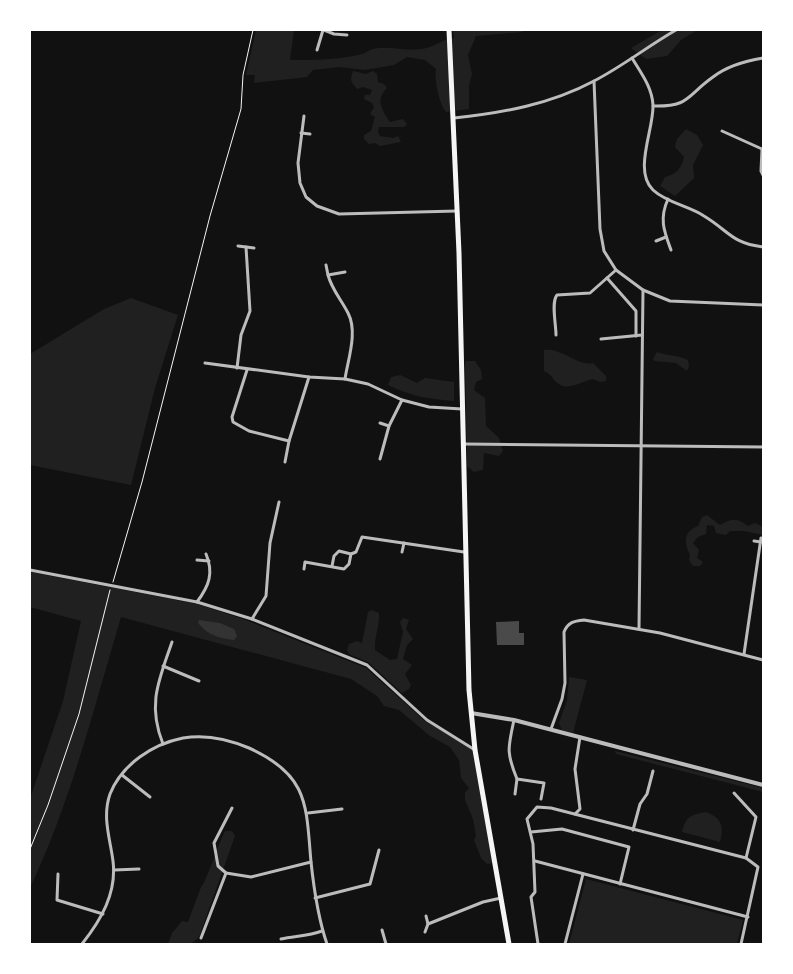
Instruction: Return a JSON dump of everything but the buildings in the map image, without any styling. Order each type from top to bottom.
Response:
[{"type":"main road","points":[[449,30],[454,118],[463,410],[464,552],[471,713],[475,750],[509,944]]},
{"type":"street","points":[[317,50],[323,30],[334,34],[347,35]]},
{"type":"street","points":[[454,118],[512,110],[543,103],[594,81],[676,30]]},
{"type":"street","points":[[632,58],[648,84],[653,106],[646,142],[647,180],[653,190],[705,216],[731,238],[747,245],[763,247]]},
{"type":"street","points":[[653,106],[672,106],[686,101],[714,76],[749,60],[763,58]]},
{"type":"street","points":[[594,81],[600,229],[604,251],[616,270],[643,290],[670,301],[763,305]]},
{"type":"street","points":[[304,116],[298,163],[300,183],[306,196],[316,206],[339,214],[457,212]]},
{"type":"street","points":[[722,131],[762,149],[761,171],[763,175]]},
{"type":"street","points":[[301,133],[310,134]]},
{"type":"street","points":[[668,199],[662,212],[662,224],[671,250]]},
{"type":"street","points":[[656,241],[666,237]]},
{"type":"street","points":[[238,246],[254,248]]},
{"type":"street","points":[[237,368],[241,335],[250,311],[246,247]]},
{"type":"street","points":[[326,265],[332,289],[351,321],[352,339],[345,379]]},
{"type":"street","points":[[556,335],[556,315],[553,308],[554,299],[557,295],[590,293],[616,270]]},
{"type":"street","points":[[328,275],[344,272]]},
{"type":"street","points":[[607,278],[636,310],[636,336]]},
{"type":"street","points":[[639,630],[643,290]]},
{"type":"street","points":[[601,339],[642,335]]},
{"type":"street","points":[[205,363],[247,370],[345,379],[368,384],[402,400],[430,407],[463,410]]},
{"type":"street","points":[[247,370],[232,417],[233,422],[248,430],[289,441]]},
{"type":"street","points":[[285,462],[289,441],[309,377]]},
{"type":"street","points":[[380,459],[389,426],[402,400]]},
{"type":"street","points":[[380,423],[389,426]]},
{"type":"street","points":[[463,444],[763,447]]},
{"type":"street","points":[[252,619],[266,596],[270,574],[270,543],[279,502]]},
{"type":"street","points":[[332,566],[334,556],[339,551],[350,554],[356,552],[362,537],[464,552]]},
{"type":"street","points":[[744,654],[761,540],[754,541]]},
{"type":"street","points":[[402,552],[404,543]]},
{"type":"street","points":[[197,602],[208,587],[212,567],[206,554]]},
{"type":"street","points":[[304,569],[305,562],[344,569],[348,564],[350,554]]},
{"type":"street","points":[[197,560],[209,561]]},
{"type":"street","points":[[30,570],[197,602],[252,619],[366,665],[427,720],[475,750]]},
{"type":"street","points":[[551,729],[562,699],[565,683],[564,632],[567,625],[574,620],[584,620],[639,630],[763,660]]},
{"type":"street","points":[[163,744],[154,708],[156,690],[172,642]]},
{"type":"street","points":[[163,666],[199,680]]},
{"type":"street","points":[[471,713],[514,720],[551,729],[763,785]]},
{"type":"street","points":[[514,720],[508,751],[517,779],[515,794]]},
{"type":"street","points":[[82,944],[103,914],[111,890],[114,870],[107,830],[107,806],[110,794],[122,775],[142,755],[163,744],[191,737],[205,736],[229,740],[272,761],[293,779],[303,796],[308,813],[315,898],[322,931],[327,944]]},
{"type":"street","points":[[574,815],[580,809],[575,769],[580,737]]},
{"type":"street","points":[[633,830],[640,804],[647,794],[653,771]]},
{"type":"street","points":[[122,775],[150,797]]},
{"type":"street","points":[[517,779],[544,783],[541,799]]},
{"type":"street","points":[[734,793],[756,817],[746,858]]},
{"type":"street","points":[[538,944],[531,897],[535,892],[535,861],[527,819],[537,807],[746,858],[758,867],[741,942]]},
{"type":"street","points":[[232,808],[214,843],[218,866],[226,873],[252,877],[311,862]]},
{"type":"street","points":[[308,813],[342,809]]},
{"type":"street","points":[[530,832],[562,829],[629,847],[620,884]]},
{"type":"street","points":[[315,898],[370,884],[379,850]]},
{"type":"street","points":[[535,861],[748,917]]},
{"type":"street","points":[[114,870],[139,869]]},
{"type":"street","points":[[201,938],[226,873]]},
{"type":"street","points":[[58,874],[56,900],[103,914]]},
{"type":"street","points":[[565,944],[583,874]]},
{"type":"street","points":[[428,924],[460,913],[483,902],[501,898]]},
{"type":"street","points":[[425,932],[428,924],[426,916]]},
{"type":"street","points":[[382,930],[386,944]]},
{"type":"street","points":[[281,939],[296,935],[308,936],[322,931]]},
{"type":"path","points":[[30,849],[57,781],[78,714],[104,609],[142,482],[210,216],[240,109],[243,75],[253,30]]},
{"type":"shaded area","points":[[256,30],[294,30],[290,60],[317,60],[362,54],[379,48],[422,49],[454,38],[453,30],[526,30],[522,32],[476,36],[468,55],[472,74],[469,85],[469,109],[446,112],[438,92],[436,69],[425,60],[407,57],[394,65],[365,70],[339,67],[313,70],[307,77],[254,83],[255,75],[246,75]]},
{"type":"shaded area","points":[[662,30],[697,30],[681,40],[667,56],[646,59],[631,48]]},
{"type":"shaded area","points":[[353,71],[366,74],[373,71],[377,74],[378,82],[384,84],[387,88],[381,96],[381,105],[384,113],[390,122],[403,119],[407,124],[404,127],[379,127],[378,132],[380,136],[393,138],[398,136],[401,142],[380,146],[375,143],[369,144],[364,139],[364,135],[371,131],[375,117],[370,114],[374,107],[372,103],[364,99],[365,95],[370,95],[372,90],[363,87],[357,89],[351,80]]},
{"type":"shaded area","points":[[686,129],[697,135],[703,145],[693,165],[694,178],[675,196],[660,186],[665,177],[675,173],[681,165],[684,157],[675,147],[677,139]]},
{"type":"shaded area","points":[[131,298],[178,315],[155,388],[131,485],[30,465],[30,354],[104,309]]},
{"type":"shaded area","points":[[544,350],[558,352],[587,364],[593,363],[606,376],[606,381],[600,382],[593,379],[571,386],[563,386],[544,371]]},
{"type":"shaded area","points":[[657,352],[688,360],[689,366],[687,371],[676,363],[655,361],[653,359]]},
{"type":"shaded area","points":[[465,361],[475,361],[481,370],[482,379],[476,382],[474,390],[485,398],[486,426],[499,438],[503,451],[499,456],[484,453],[483,470],[474,472],[467,466]]},
{"type":"shaded area","points":[[400,375],[417,383],[425,378],[454,382],[454,401],[420,396],[388,385],[391,377]]},
{"type":"shaded area","points":[[707,515],[720,525],[734,520],[748,526],[755,523],[763,527],[763,535],[744,531],[730,531],[726,535],[716,533],[714,526],[707,525],[706,534],[698,537],[693,543],[699,550],[697,558],[703,562],[700,566],[693,566],[689,560],[690,555],[686,542],[687,534],[698,526],[702,517]]},
{"type":"shaded area","points":[[30,572],[197,604],[243,619],[366,668],[425,721],[472,749],[493,863],[487,864],[481,858],[474,840],[476,836],[473,819],[465,800],[465,793],[469,788],[461,778],[459,760],[450,747],[430,736],[399,710],[384,706],[377,696],[351,679],[121,617],[70,788],[45,855],[30,888],[30,799],[63,701],[81,621],[30,607]]},
{"type":"shaded area","points":[[372,610],[379,613],[375,650],[390,660],[397,659],[403,632],[400,622],[403,618],[409,620],[406,629],[413,639],[407,645],[403,659],[412,665],[405,674],[411,685],[409,689],[402,693],[368,662],[349,654],[347,650],[349,644],[357,641],[362,643],[368,612]]},
{"type":"shaded area","points":[[199,620],[220,623],[234,629],[237,636],[234,640],[214,635],[198,623]]},
{"type":"shaded area","points":[[569,677],[587,680],[573,733],[562,730],[559,723],[567,700]]},
{"type":"shaded area","points":[[615,751],[763,788],[763,792],[616,754]]},
{"type":"shaded area","points":[[706,812],[716,817],[721,824],[720,842],[682,832],[687,819],[696,814]]},
{"type":"shaded area","points":[[225,831],[232,831],[235,836],[199,937],[191,944],[168,944],[172,933],[182,921],[188,922]]},
{"type":"shaded area","points":[[586,879],[743,920],[737,944],[569,944]]}]
